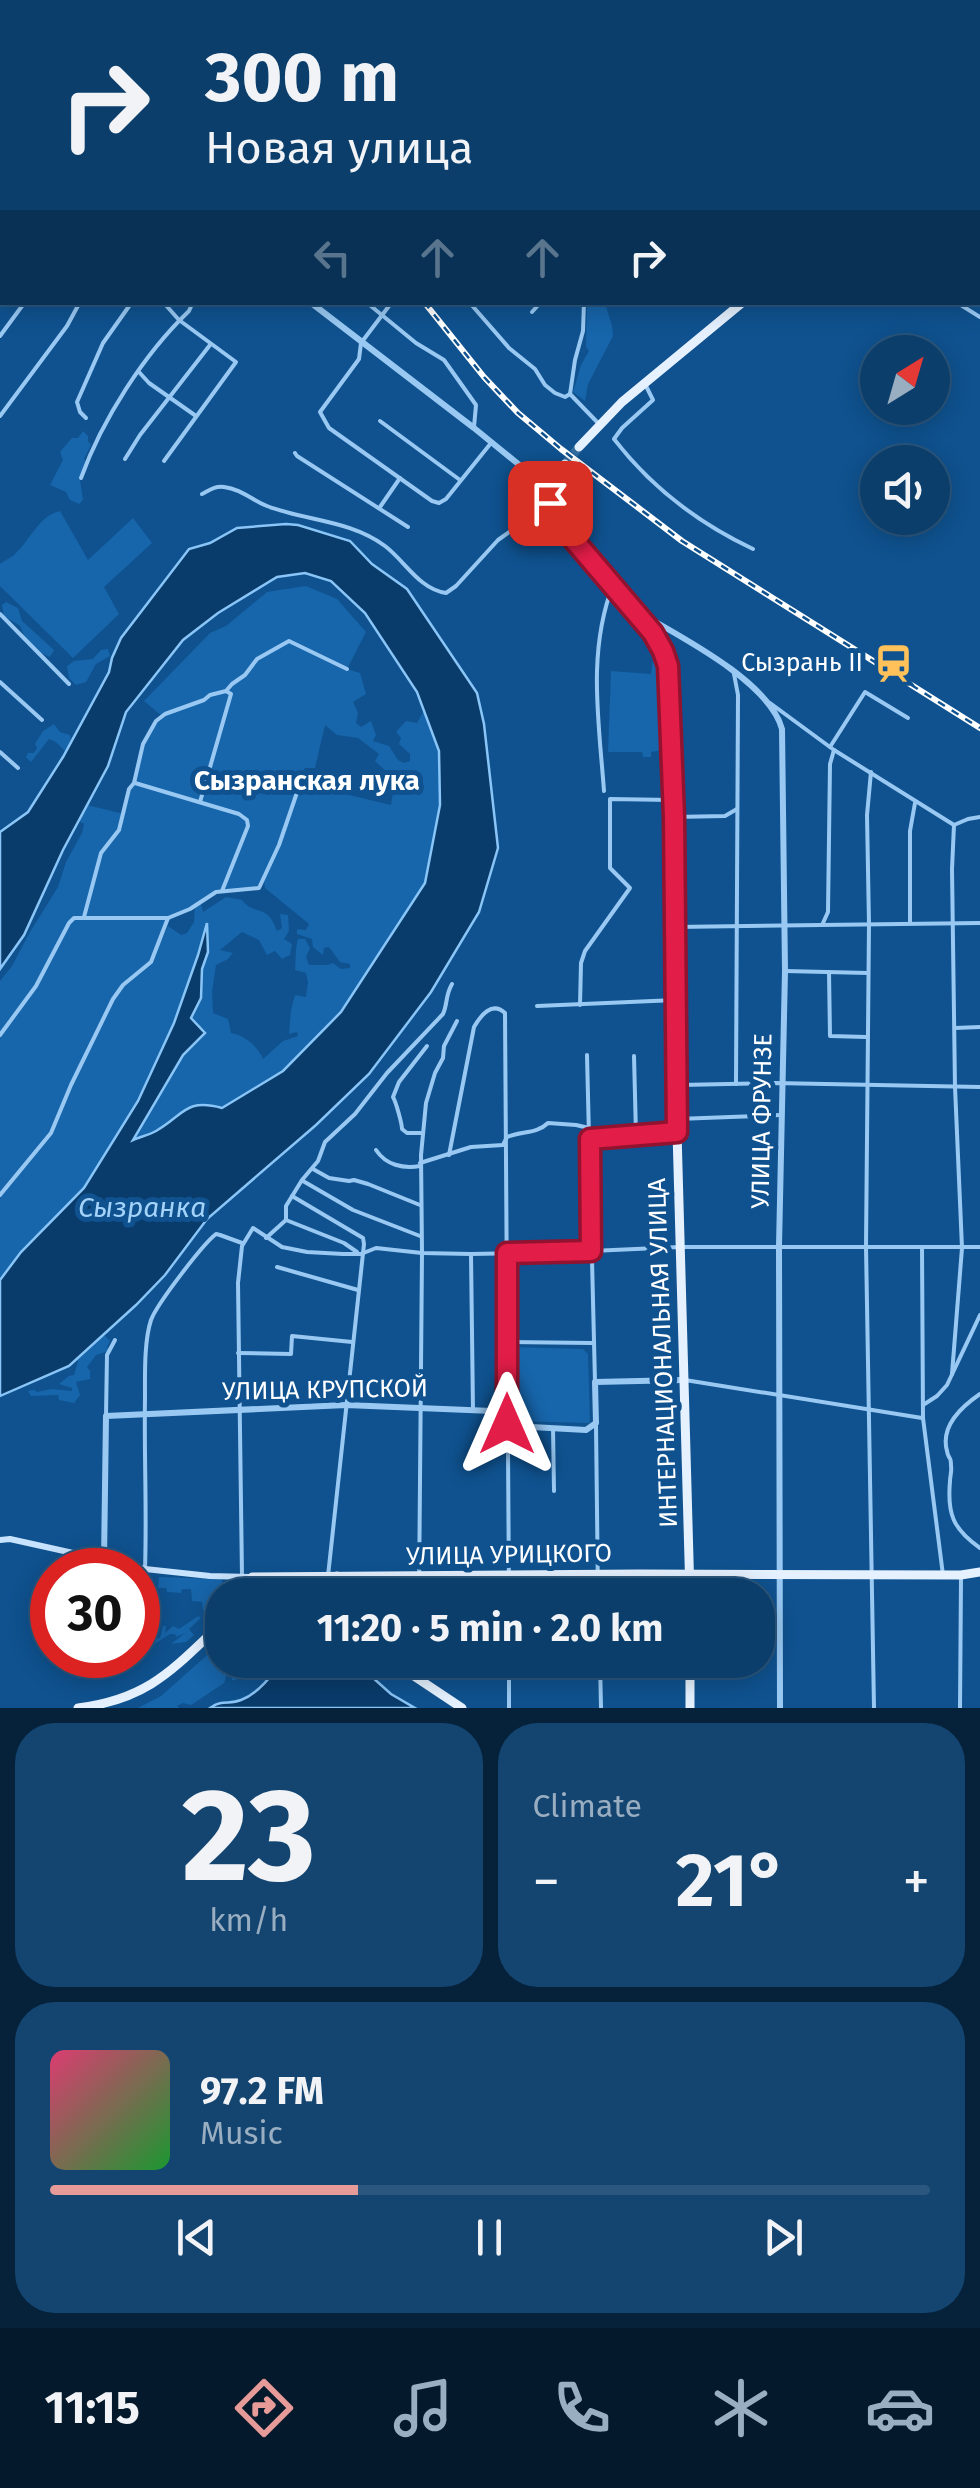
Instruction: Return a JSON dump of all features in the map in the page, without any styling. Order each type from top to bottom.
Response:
[{"type":"main road","points":[[578,447],[599,424],[739,305]]},
{"type":"main road","points":[[550,503],[553,480],[565,464]]},
{"type":"main road","name":"ИНТЕРНАЦИОНАЛЬНАЯ УЛИЦА","points":[[550,503],[561,525],[634,610],[657,629],[669,674],[690,1578]]},
{"type":"main road","points":[[0,1540],[48,1548]]},
{"type":"main road","points":[[160,1571],[233,1578]]},
{"type":"main road","name":"УЛИЦА УРИЦКОГО","points":[[314,1576],[980,1572]]},
{"type":"main road","points":[[297,1578],[318,1578]]},
{"type":"main road","points":[[78,1708],[119,1701],[152,1685],[205,1638]]},
{"type":"main road","points":[[415,1678],[462,1708]]},
{"type":"main road","points":[[690,1678],[690,1708]]},
{"type":"street","points":[[0,336],[23,305]]},
{"type":"street","points":[[0,416],[78,305]]},
{"type":"street","points":[[86,418],[78,402],[103,343],[130,305]]},
{"type":"street","points":[[164,462],[236,362],[179,320],[166,305]]},
{"type":"street","points":[[81,478],[93,445],[148,355],[191,305]]},
{"type":"street","points":[[314,305],[550,490]]},
{"type":"street","points":[[369,305],[416,344],[444,360],[476,405],[474,428]]},
{"type":"street","points":[[390,305],[361,342],[359,359],[320,412],[329,428],[439,503],[446,500],[490,443]]},
{"type":"street","points":[[474,305],[509,348],[535,369],[542,382],[565,397],[570,394]]},
{"type":"street","points":[[532,312],[539,305]]},
{"type":"street","points":[[570,394],[584,305]]},
{"type":"street","points":[[126,459],[210,345]]},
{"type":"street","points":[[139,372],[196,416]]},
{"type":"street","points":[[646,384],[652,400],[614,439],[654,486],[698,518],[753,548]]},
{"type":"street","points":[[570,394],[599,424]]},
{"type":"street","points":[[380,421],[460,480]]},
{"type":"street","points":[[295,452],[408,528]]},
{"type":"street","points":[[379,509],[400,478]]},
{"type":"street","points":[[202,494],[215,487],[228,488],[270,507],[353,528],[385,546],[421,581],[446,593],[498,540],[550,503]]},
{"type":"street","points":[[604,791],[596,657],[613,586]]},
{"type":"street","points":[[0,614],[69,684]]},
{"type":"street","name":"УЛИЦА ФРУНЗЕ","points":[[657,629],[733,671],[766,700],[780,720],[784,926],[778,1393],[780,1708]]},
{"type":"street","points":[[84,917],[101,854],[119,830],[143,744],[156,722],[165,714],[226,690],[257,659],[289,641],[346,669]]},
{"type":"street","points":[[733,671],[738,694],[736,1084]]},
{"type":"street","points":[[0,682],[42,720]]},
{"type":"street","points":[[200,802],[231,694],[226,690]]},
{"type":"street","points":[[822,924],[828,912],[832,748],[865,692],[908,718]]},
{"type":"street","points":[[766,700],[832,748],[954,826]]},
{"type":"street","points":[[0,752],[18,768]]},
{"type":"street","points":[[871,772],[867,815],[866,1246],[874,1708]]},
{"type":"street","points":[[0,1035],[36,986],[74,918],[168,918],[222,891],[259,888],[279,845],[303,774]]},
{"type":"street","points":[[134,783],[240,814],[246,820],[248,826],[222,891]]},
{"type":"street","points":[[580,1005],[585,951],[630,888],[610,868],[610,799],[673,800]]},
{"type":"street","points":[[910,923],[910,831],[915,802]]},
{"type":"street","points":[[674,817],[725,816],[737,809]]},
{"type":"street","points":[[954,826],[980,817]]},
{"type":"street","points":[[952,1374],[962,1248],[955,1087],[954,826]]},
{"type":"street","points":[[0,1195],[51,1133],[113,999],[123,985],[152,962],[168,918]]},
{"type":"street","points":[[675,927],[980,922]]},
{"type":"street","points":[[784,971],[868,972]]},
{"type":"street","points":[[829,972],[830,1036],[867,1037]]},
{"type":"street","points":[[266,1238],[286,1220],[286,1206],[318,1160],[325,1142],[355,1114],[442,1014],[452,984]]},
{"type":"street","points":[[537,1006],[676,1000]]},
{"type":"street","points":[[449,1154],[474,1027],[484,1012],[495,1008],[505,1014],[508,1575]]},
{"type":"street","points":[[418,1576],[422,1133],[430,1088],[457,1021]]},
{"type":"street","points":[[954,1028],[980,1027]]},
{"type":"street","points":[[422,1133],[402,1129],[393,1097],[399,1082],[428,1046]]},
{"type":"street","points":[[586,1056],[598,1578]]},
{"type":"street","points":[[634,1056],[636,1135]]},
{"type":"street","points":[[676,1085],[980,1087]]},
{"type":"street","points":[[677,1119],[782,1115]]},
{"type":"street","points":[[376,1150],[382,1159],[399,1166],[420,1164],[471,1147],[503,1145],[507,1137],[540,1130],[548,1123],[576,1124],[589,1129]]},
{"type":"street","points":[[590,1139],[677,1132]]},
{"type":"street","points":[[311,1168],[329,1178],[368,1184],[420,1205]]},
{"type":"street","points":[[302,1180],[354,1210],[420,1236]]},
{"type":"street","points":[[292,1196],[376,1248]]},
{"type":"street","points":[[286,1220],[361,1254]]},
{"type":"street","points":[[245,1578],[238,1284],[242,1244],[253,1228],[282,1247],[361,1254],[376,1248],[471,1254],[680,1247],[980,1247]]},
{"type":"street","points":[[146,1548],[145,1415],[150,1324],[192,1259],[211,1238],[216,1234],[242,1244]]},
{"type":"street","points":[[333,1576],[363,1238]]},
{"type":"street","points":[[922,1247],[922,1404],[943,1575]]},
{"type":"street","points":[[471,1254],[473,1410]]},
{"type":"street","points":[[276,1267],[358,1290]]},
{"type":"street","points":[[922,1404],[947,1386],[980,1314]]},
{"type":"street","points":[[238,1353],[291,1354],[292,1336],[353,1342]]},
{"type":"street","points":[[104,1548],[108,1354],[115,1340]]},
{"type":"street","points":[[507,1342],[593,1343]]},
{"type":"street","points":[[595,1382],[685,1380],[923,1418]]},
{"type":"street","points":[[980,1394],[959,1410],[950,1424],[946,1451],[952,1463],[952,1520],[980,1548]]},
{"type":"street","points":[[492,1411],[502,1408],[507,1400]]},
{"type":"street","name":"УЛИЦА КРУПСКОЙ","points":[[106,1416],[346,1404],[492,1411]]},
{"type":"street","points":[[492,1411],[507,1424],[586,1430],[596,1422]]},
{"type":"street","points":[[554,1428],[554,1491]]},
{"type":"street","points":[[960,1708],[961,1575]]},
{"type":"street","points":[[422,1678],[422,1683]]},
{"type":"street","points":[[509,1678],[509,1708]]},
{"type":"street","points":[[600,1678],[601,1708]]},
{"type":"shaded area","points":[[587,305],[606,305],[613,336],[588,384],[585,401],[573,392],[589,351]]},
{"type":"shaded area","points":[[83,431],[91,445],[84,459],[80,480],[83,500],[79,504],[50,485],[63,460],[60,452]]},
{"type":"shaded area","points":[[60,511],[88,560],[133,518],[152,543],[104,587],[119,614],[73,658],[0,586],[0,564],[14,555],[40,523]]},
{"type":"shaded area","points":[[306,586],[337,599],[366,632],[347,669],[360,673],[366,694],[353,702],[358,713],[356,723],[361,727],[371,721],[376,735],[373,741],[389,746],[404,763],[410,761],[410,754],[399,744],[401,738],[396,732],[406,721],[417,723],[424,710],[439,751],[440,805],[425,883],[341,1012],[283,1071],[221,1109],[192,1107],[131,1141],[183,1054],[204,1034],[191,1018],[201,998],[202,969],[208,952],[206,927],[174,1023],[138,1101],[84,1188],[21,1252],[0,1280],[0,981],[58,887],[82,833],[84,824],[79,821],[87,805],[124,814],[143,744],[162,716],[144,701],[210,633],[226,626],[267,592]],"holes":[[[325,725],[337,735],[358,738],[379,754],[375,761],[395,780],[391,805],[299,783],[305,768],[315,768]],[[264,881],[265,888],[309,924],[306,930],[297,929],[297,934],[312,939],[313,947],[323,955],[324,948],[329,947],[340,962],[350,964],[350,968],[341,969],[333,963],[309,965],[306,957],[310,948],[305,939],[298,939],[295,970],[306,973],[308,982],[306,997],[295,995],[291,1010],[289,1034],[297,1032],[298,1036],[283,1041],[263,1059],[251,1043],[231,1033],[228,1019],[213,1013],[216,965],[233,953],[220,950],[242,932],[259,940],[267,955],[275,951],[282,959],[290,955],[292,944],[284,939],[289,931],[288,915],[280,914],[282,928],[277,931],[269,916],[242,900],[226,897],[203,912],[201,904],[219,891],[259,888]],[[195,907],[194,922],[187,933],[181,935],[168,926],[160,944],[168,918]]]},
{"type":"shaded area","points":[[6,602],[18,608],[22,621],[54,650],[50,657],[41,653],[20,626],[4,616],[2,605]]},
{"type":"shaded area","points":[[108,649],[110,656],[96,664],[86,682],[76,685],[69,678],[67,666],[74,661],[93,659],[101,650]]},
{"type":"shaded area","points":[[654,652],[658,675],[666,676],[668,749],[651,752],[651,757],[643,757],[642,752],[608,752],[611,671],[651,674]]},
{"type":"shaded area","points":[[54,724],[60,732],[70,735],[66,752],[49,739],[31,762],[26,757],[28,753],[34,753],[43,731]]},
{"type":"shaded area","points":[[103,1334],[110,1341],[109,1351],[96,1355],[87,1367],[90,1379],[76,1382],[80,1395],[74,1403],[59,1400],[58,1395],[31,1396],[28,1391],[72,1391],[59,1384],[74,1375],[77,1359]]},
{"type":"shaded area","points":[[511,1347],[583,1349],[588,1354],[590,1423],[513,1421]]},
{"type":"shaded area","points":[[160,1577],[205,1578],[205,1612],[202,1602],[192,1601],[191,1589],[182,1589],[181,1593],[167,1592],[160,1588]]},
{"type":"shaded area","points":[[198,1616],[201,1618],[189,1629],[194,1635],[186,1642],[171,1644],[185,1633],[176,1637],[170,1634],[160,1640],[163,1626],[165,1633],[173,1626],[179,1629]]},
{"type":"shaded area","points":[[205,1657],[205,1678],[226,1678],[191,1705],[138,1708],[161,1696]]},
{"type":"water","name":"Сызранка","points":[[286,524],[350,541],[372,564],[407,589],[477,693],[498,848],[479,912],[431,992],[369,1074],[207,1219],[165,1275],[69,1366],[0,1396],[0,1280],[21,1252],[84,1188],[138,1101],[174,1023],[207,923],[208,952],[202,969],[201,998],[191,1018],[205,1033],[183,1055],[133,1140],[156,1131],[192,1107],[222,1108],[283,1071],[341,1012],[425,883],[440,805],[439,751],[417,692],[365,613],[331,581],[305,573],[277,577],[183,640],[126,712],[108,766],[24,935],[0,969],[0,832],[28,812],[63,757],[109,672],[121,638],[189,549],[237,528]]},
{"type":"water","points":[[269,1678],[373,1678],[415,1708],[210,1708],[241,1700]]},
{"type":"tunnel","points":[[565,464],[579,447]]},
{"type":"railway","points":[[426,305],[484,377],[518,413],[561,449],[682,541],[980,728]]},
{"type":"place","name":"Сызрань II","points":[[893,663]]},
{"type":"district","name":"Сызранская лука","points":[[307,780]]},
{"type":"route","points":[[507,1424],[507,1253],[591,1251],[590,1139],[677,1132],[674,817],[668,666],[653,633],[561,525],[550,503]]}]
